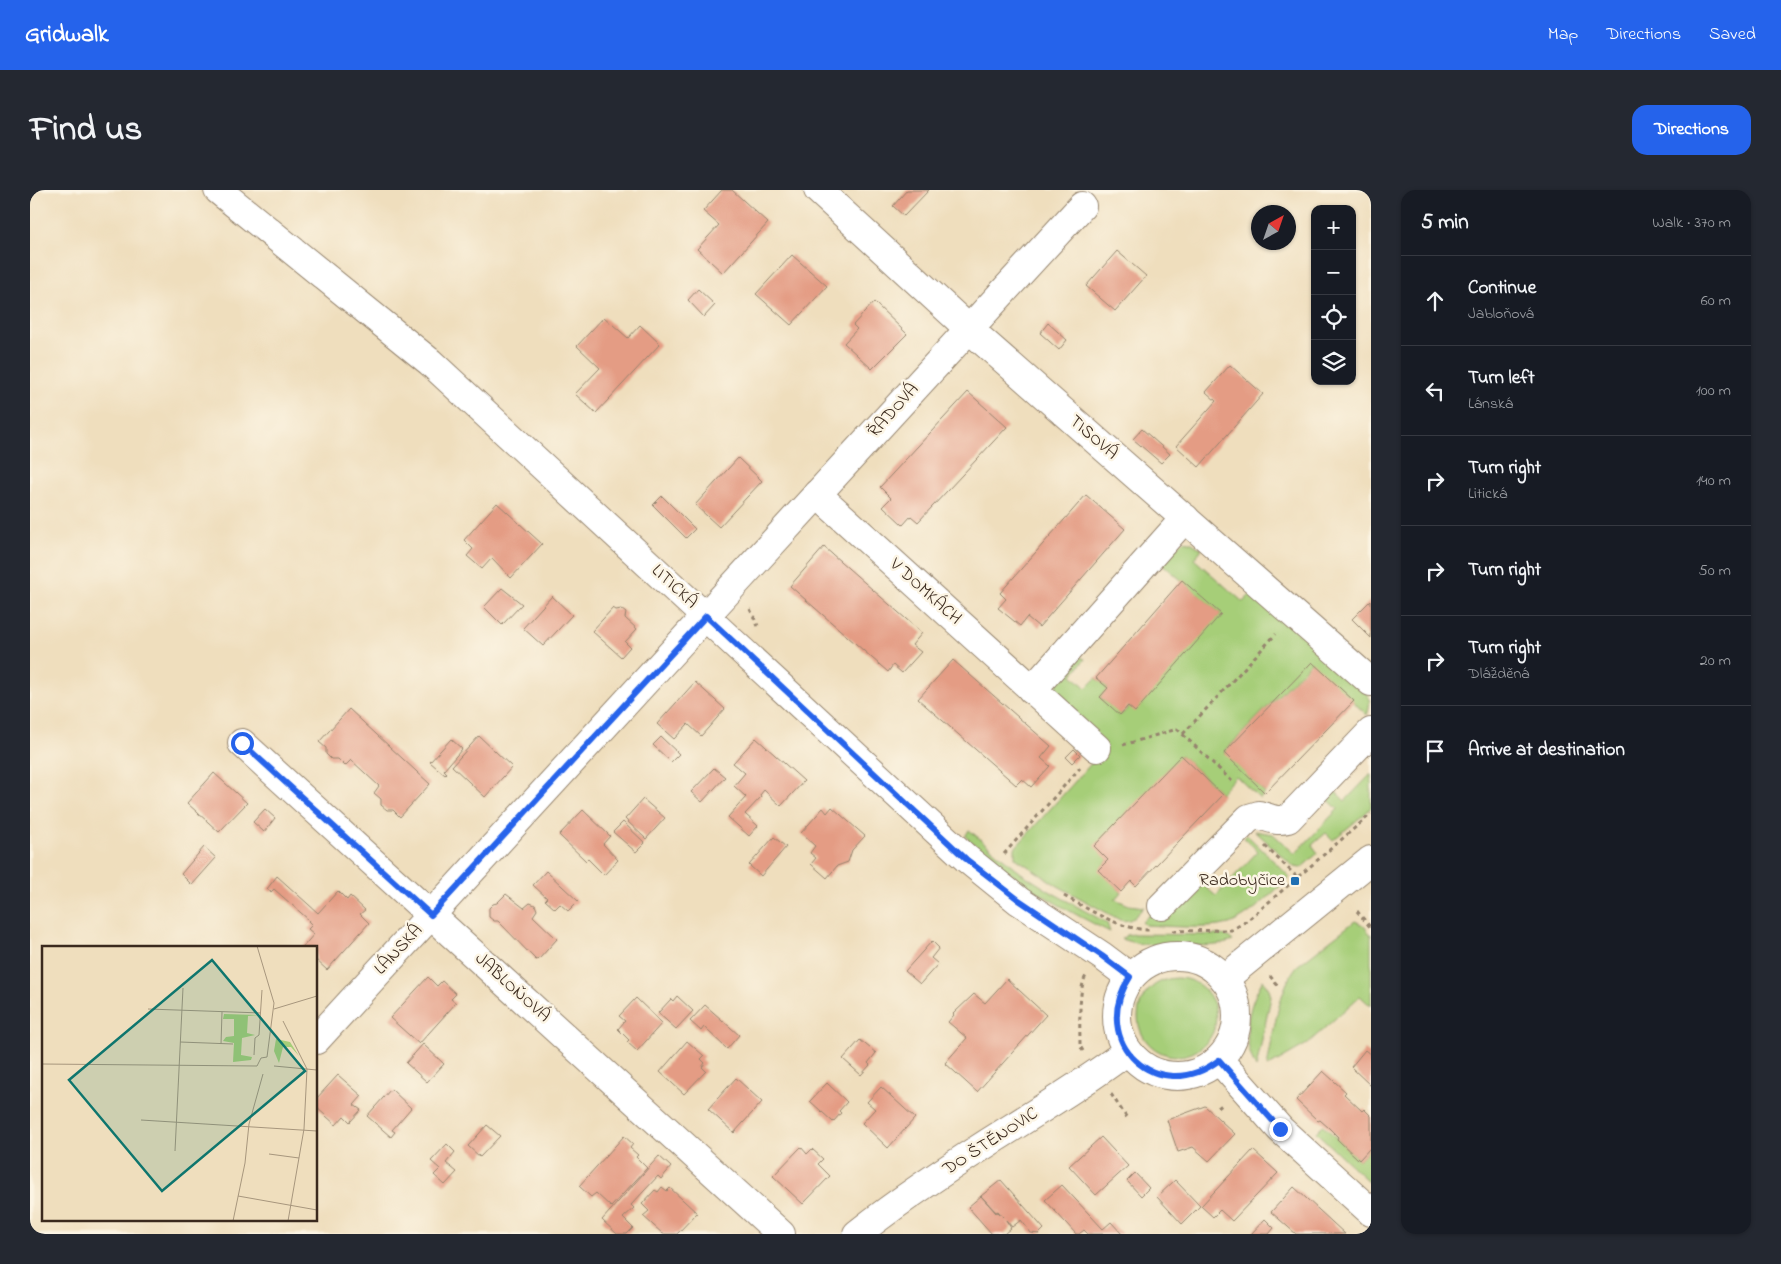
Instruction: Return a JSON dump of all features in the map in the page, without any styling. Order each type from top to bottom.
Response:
[{"type":"street","name":"LITICKÁ","points":[[218,190],[430,362],[966,859],[1019,900],[1130,977]]},
{"type":"street","name":"TISOVÁ","points":[[818,190],[969,328],[1371,682]]},
{"type":"street","name":"ŘADOVÁ","points":[[706,616],[1082,206]]},
{"type":"street","name":"V DOMKÁCH","points":[[818,494],[1097,748]]},
{"type":"street","points":[[1032,690],[1185,518]]},
{"type":"street","name":"LÁNSKÁ","points":[[318,1038],[706,616]]},
{"type":"street","points":[[1164,923],[1249,818],[1259,815],[1273,821],[1288,819],[1371,732]]},
{"type":"street","name":"JABLOŇOVÁ","points":[[242,743],[781,1234]]},
{"type":"street","points":[[1224,979],[1371,860]]},
{"type":"street","points":[[1170,956],[1185,956],[1213,968],[1224,979],[1235,1001],[1237,1014],[1233,1039],[1219,1060],[1208,1068],[1196,1073],[1184,1076],[1171,1076],[1158,1074],[1146,1068],[1127,1051],[1117,1027],[1116,1013],[1118,1000],[1130,977],[1142,967],[1155,960],[1170,956]]},
{"type":"street","name":"DO ŠTĚNOVIC","points":[[856,1234],[882,1213],[1097,1074],[1127,1051]]},
{"type":"street","points":[[1219,1060],[1280,1129],[1371,1212]]},
{"type":"path","points":[[749,602],[750,613],[760,629]]},
{"type":"path","points":[[1183,734],[1283,628],[1295,631],[1303,623]]},
{"type":"path","points":[[1004,854],[1097,748],[1108,750],[1177,729],[1234,783]]},
{"type":"path","points":[[1062,895],[1117,924],[1140,930],[1164,923],[1232,930],[1248,920],[1371,814]]},
{"type":"path","points":[[1243,824],[1297,876]]},
{"type":"path","points":[[997,848],[1009,858]]},
{"type":"path","points":[[1357,911],[1371,928]]},
{"type":"path","points":[[1123,926],[1083,980],[1080,1046],[1127,1118]]},
{"type":"green space","points":[[1183,541],[1190,542],[1202,549],[1194,559],[1243,602],[1252,593],[1365,688],[1369,698],[1369,708],[1367,715],[1311,662],[1224,752],[1265,793],[1260,799],[1236,776],[1221,793],[1181,755],[1108,860],[1099,870],[1121,892],[1115,899],[1129,905],[1144,907],[1131,919],[1124,921],[1058,886],[1017,859],[1015,857],[1015,848],[1107,746],[1056,696],[1059,678],[1069,665],[1077,656],[1085,659],[1072,675],[1086,688],[1096,678],[1108,688],[1100,697],[1121,715],[1221,614],[1160,562]]},
{"type":"green space","points":[[1371,774],[1371,807],[1333,840],[1326,833],[1312,845],[1318,853],[1301,868],[1294,867],[1255,831],[1273,834],[1295,854],[1338,809],[1324,796],[1332,788],[1345,801]]},
{"type":"green space","points":[[969,830],[1021,873],[1107,923],[1110,932],[1071,912],[1000,866],[966,837]]},
{"type":"green space","points":[[1247,835],[1290,877],[1261,903],[1237,921],[1220,926],[1176,927],[1145,925],[1142,922],[1154,910],[1167,920],[1201,883],[1216,896],[1258,851],[1244,838]]},
{"type":"green space","points":[[1355,921],[1363,925],[1371,935],[1371,1006],[1360,996],[1307,1044],[1267,1067],[1281,1000],[1285,987],[1297,966]]},
{"type":"green space","points":[[1127,935],[1220,935],[1227,936],[1233,941],[1219,945],[1200,946],[1144,944],[1121,939]]},
{"type":"green space","points":[[1169,978],[1185,978],[1199,984],[1210,995],[1216,1009],[1216,1025],[1210,1039],[1199,1050],[1185,1056],[1169,1056],[1155,1050],[1144,1039],[1138,1025],[1138,1009],[1144,995],[1155,984]]},
{"type":"green space","points":[[1263,980],[1269,989],[1271,997],[1256,1068],[1251,1057],[1247,1035],[1253,1001]]},
{"type":"green space","points":[[1323,1125],[1359,1160],[1371,1147],[1371,1184],[1316,1132]]},
{"type":"building","points":[[722,190],[732,190],[768,223],[723,273],[697,249],[719,225],[703,211]]},
{"type":"building","points":[[907,190],[929,190],[904,216],[893,206]]},
{"type":"building","points":[[1117,251],[1146,276],[1115,311],[1086,286]]},
{"type":"building","points":[[792,255],[827,286],[791,325],[756,294]]},
{"type":"building","points":[[698,289],[715,305],[704,317],[688,300]]},
{"type":"building","points":[[874,302],[907,334],[872,369],[844,343],[857,329],[853,325]]},
{"type":"building","points":[[604,317],[628,338],[640,325],[660,344],[596,413],[575,394],[600,368],[577,346]]},
{"type":"building","points":[[1048,323],[1067,340],[1059,350],[1040,333]]},
{"type":"building","points":[[1230,365],[1263,394],[1199,467],[1176,446],[1216,401],[1206,392]]},
{"type":"building","points":[[968,392],[1007,427],[918,522],[911,516],[903,525],[883,506],[891,498],[880,487]]},
{"type":"building","points":[[1142,429],[1170,454],[1161,463],[1133,439]]},
{"type":"building","points":[[738,458],[762,481],[719,527],[695,505]]},
{"type":"building","points":[[1086,495],[1125,529],[1039,627],[1027,617],[1020,626],[998,608],[1006,599],[1000,593]]},
{"type":"building","points":[[662,496],[695,529],[686,538],[653,505]]},
{"type":"building","points":[[497,503],[542,544],[511,578],[492,558],[482,569],[467,556],[473,549],[464,540]]},
{"type":"building","points":[[824,547],[922,633],[912,645],[921,652],[902,673],[893,665],[888,672],[790,586]]},
{"type":"building","points":[[1182,580],[1221,614],[1135,712],[1128,706],[1120,715],[1100,697],[1108,688],[1096,678]]},
{"type":"building","points":[[502,588],[522,604],[502,625],[484,607]]},
{"type":"building","points":[[552,596],[572,615],[543,646],[523,628]]},
{"type":"building","points":[[1371,600],[1371,638],[1352,619]]},
{"type":"building","points":[[613,608],[616,610],[621,609],[626,613],[625,618],[637,629],[625,642],[630,647],[621,657],[592,631]]},
{"type":"building","points":[[953,660],[1051,746],[1041,758],[1050,766],[1031,787],[1022,779],[1016,785],[918,699]]},
{"type":"building","points":[[1312,662],[1354,701],[1265,793],[1224,753]]},
{"type":"building","points":[[695,682],[725,709],[701,736],[688,724],[674,739],[657,724]]},
{"type":"building","points":[[349,709],[430,784],[400,817],[393,810],[387,810],[381,805],[381,799],[374,793],[379,786],[351,760],[345,766],[338,759],[331,759],[326,754],[326,748],[319,742]]},
{"type":"building","points":[[479,736],[512,767],[485,797],[452,766]]},
{"type":"building","points":[[661,737],[679,754],[671,762],[653,745]]},
{"type":"building","points":[[756,738],[804,781],[781,806],[764,790],[760,795],[761,797],[745,814],[758,826],[749,836],[728,817],[746,797],[734,786],[745,773],[733,763]]},
{"type":"building","points":[[451,739],[462,749],[444,770],[447,773],[445,775],[430,762]]},
{"type":"building","points":[[1074,749],[1080,755],[1072,763],[1066,757]]},
{"type":"building","points":[[1181,755],[1223,795],[1136,886],[1131,881],[1121,892],[1098,870],[1108,860],[1094,846]]},
{"type":"building","points":[[714,768],[725,777],[702,802],[691,792]]},
{"type":"building","points":[[214,773],[247,803],[219,832],[187,803]]},
{"type":"building","points":[[643,799],[665,818],[646,839],[625,819]]},
{"type":"building","points":[[832,807],[865,836],[852,850],[848,862],[837,866],[827,878],[811,864],[816,858],[810,853],[815,846],[801,833],[823,808],[827,813]]},
{"type":"building","points":[[265,809],[275,818],[264,832],[253,822]]},
{"type":"building","points":[[583,810],[610,836],[603,844],[618,860],[604,875],[559,835]]},
{"type":"building","points":[[623,822],[645,843],[636,852],[613,832]]},
{"type":"building","points":[[774,837],[786,847],[761,876],[749,865]]},
{"type":"building","points":[[204,847],[216,858],[192,885],[181,874]]},
{"type":"building","points":[[546,871],[578,901],[568,911],[560,904],[555,909],[545,900],[547,898],[533,885]]},
{"type":"building","points":[[277,876],[318,913],[338,891],[347,900],[350,896],[365,910],[360,914],[369,923],[327,970],[318,962],[318,946],[304,946],[314,934],[308,929],[312,925],[309,920],[274,889],[271,892],[267,889]]},
{"type":"building","points":[[506,894],[524,908],[530,903],[535,905],[537,910],[533,916],[557,939],[539,959],[536,960],[498,921],[494,921],[489,917],[489,908]]},
{"type":"building","points":[[932,941],[939,948],[931,958],[938,964],[920,984],[905,971]]},
{"type":"building","points":[[428,977],[437,986],[442,981],[456,994],[451,999],[456,1003],[419,1044],[390,1018]]},
{"type":"building","points":[[1007,979],[1046,1015],[977,1092],[945,1063],[967,1038],[948,1022],[953,1014],[974,994],[985,1003]]},
{"type":"building","points":[[677,996],[693,1011],[676,1029],[658,1013],[671,999],[673,1001]]},
{"type":"building","points":[[636,998],[662,1023],[637,1051],[627,1042],[629,1040],[618,1029],[625,1021],[619,1016]]},
{"type":"building","points":[[705,1005],[739,1035],[727,1049],[704,1027],[701,1031],[690,1021]]},
{"type":"building","points":[[860,1040],[876,1053],[868,1063],[870,1065],[861,1075],[843,1059]]},
{"type":"building","points":[[687,1041],[704,1056],[701,1059],[705,1063],[702,1067],[706,1071],[684,1094],[660,1072]]},
{"type":"building","points":[[423,1044],[444,1064],[427,1082],[406,1063]]},
{"type":"building","points":[[1365,1050],[1371,1055],[1371,1086],[1351,1067]]},
{"type":"building","points":[[1323,1071],[1346,1092],[1344,1094],[1362,1111],[1364,1109],[1371,1116],[1371,1147],[1359,1160],[1337,1139],[1338,1137],[1329,1128],[1320,1120],[1318,1121],[1296,1100]]},
{"type":"building","points":[[338,1075],[362,1096],[354,1105],[361,1110],[350,1122],[344,1116],[336,1125],[318,1109],[318,1097]]},
{"type":"building","points":[[736,1078],[762,1102],[734,1133],[708,1109]]},
{"type":"building","points":[[827,1083],[847,1102],[833,1122],[810,1101]]},
{"type":"building","points":[[881,1087],[915,1118],[888,1148],[862,1123],[875,1109],[867,1102]]},
{"type":"building","points":[[391,1089],[411,1108],[392,1130],[395,1132],[391,1137],[367,1116]]},
{"type":"building","points":[[1205,1106],[1235,1134],[1209,1161],[1193,1147],[1178,1152],[1167,1120]]},
{"type":"building","points":[[487,1125],[500,1136],[480,1157],[468,1146]]},
{"type":"building","points":[[624,1136],[633,1144],[630,1148],[638,1155],[636,1157],[647,1168],[611,1207],[596,1193],[591,1197],[579,1186]]},
{"type":"building","points":[[1101,1137],[1128,1166],[1096,1195],[1069,1166]]},
{"type":"building","points":[[447,1144],[455,1152],[446,1163],[457,1172],[445,1185],[434,1175],[440,1169],[431,1161]]},
{"type":"building","points":[[801,1147],[807,1154],[812,1149],[823,1159],[818,1164],[830,1176],[803,1204],[773,1176]]},
{"type":"building","points":[[1253,1150],[1278,1173],[1232,1221],[1220,1210],[1213,1217],[1201,1206]]},
{"type":"building","points":[[659,1156],[671,1167],[661,1179],[658,1176],[631,1205],[634,1208],[623,1218],[633,1228],[627,1234],[617,1234],[602,1220]]},
{"type":"building","points":[[1135,1173],[1149,1188],[1141,1196],[1127,1181]]},
{"type":"building","points":[[1001,1180],[1044,1229],[1039,1234],[1031,1233],[1021,1220],[1012,1227],[1006,1220],[1011,1228],[1004,1234],[992,1234],[968,1207],[981,1196]]},
{"type":"building","points":[[1175,1180],[1200,1206],[1182,1224],[1157,1197]]},
{"type":"building","points":[[1062,1185],[1103,1229],[1111,1222],[1122,1234],[1088,1234],[1084,1230],[1076,1234],[1045,1200]]},
{"type":"building","points":[[662,1187],[667,1191],[670,1188],[697,1213],[677,1234],[663,1234],[643,1216],[649,1211],[642,1204],[655,1190],[658,1192]]},
{"type":"building","points":[[1294,1187],[1345,1234],[1296,1234],[1271,1212]]},
{"type":"building","points":[[1265,1219],[1274,1228],[1269,1234],[1251,1234]]},
{"type":"place","name":"Radobyčice","points":[[1295,881]]},
{"type":"route","points":[[242,743],[431,915],[706,616],[966,859],[1019,900],[1130,977],[1118,1000],[1116,1013],[1117,1027],[1121,1039],[1127,1051],[1136,1061],[1158,1074],[1184,1076],[1208,1068],[1219,1060],[1280,1129]]}]
